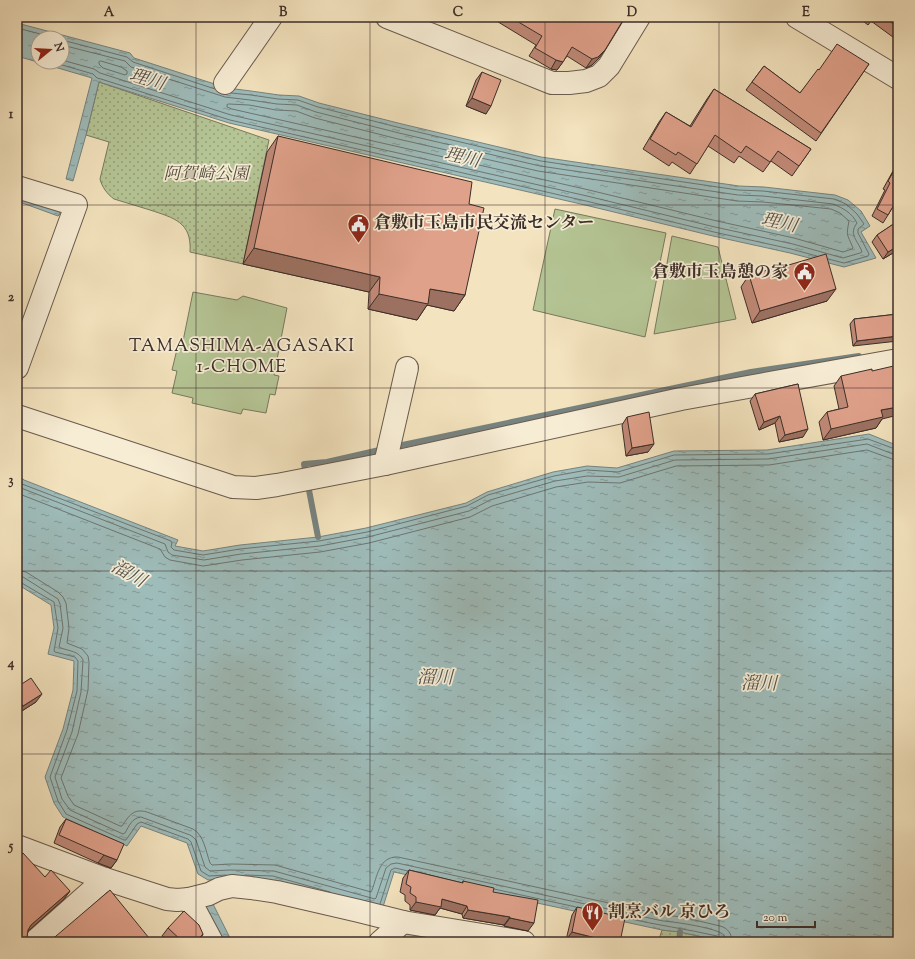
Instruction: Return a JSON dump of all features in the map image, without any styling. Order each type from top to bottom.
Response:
[{"type":"street","points":[[225,84],[271,17]]},
{"type":"street","points":[[386,17],[552,83],[570,83],[586,81],[599,76],[609,66],[639,17]]},
{"type":"street","points":[[797,17],[898,78]]},
{"type":"street","points":[[17,187],[76,205],[17,368]]},
{"type":"street","points":[[17,416],[233,486],[256,488],[385,464],[682,399],[898,360]]},
{"type":"street","points":[[385,464],[407,368]]},
{"type":"street","points":[[17,846],[105,880],[167,899],[188,899],[232,886],[251,888],[404,922],[524,942]]},
{"type":"street","points":[[34,942],[105,880]]},
{"type":"street","points":[[188,899],[212,942]]},
{"type":"street","points":[[380,942],[404,922]]},
{"type":"green space","name":"阿賀崎公園","points":[[99,82],[269,140],[243,264],[190,252],[188,234],[180,223],[167,216],[114,199],[107,193],[100,179],[109,142],[86,135]]},
{"type":"green space","points":[[555,209],[666,233],[645,337],[533,310]]},
{"type":"green space","points":[[672,236],[718,247],[736,319],[654,334]]},
{"type":"green space","points":[[193,292],[237,300],[243,296],[287,308],[274,375],[279,376],[275,395],[270,394],[266,413],[243,409],[241,414],[192,403],[193,398],[172,393],[177,371],[172,370],[178,345],[182,346]]},
{"type":"green space","points":[[406,930],[500,942],[392,942]]},
{"type":"green space","points":[[662,930],[680,932],[725,942],[658,942]]},
{"type":"water","points":[[17,23],[43,30],[30,30],[30,60],[17,56]]},
{"type":"water","name":"理川","points":[[70,37],[130,53],[134,58],[227,88],[279,95],[299,96],[319,103],[402,124],[541,157],[739,186],[764,187],[835,195],[848,200],[861,211],[870,226],[861,232],[876,258],[844,267],[585,205],[229,123],[99,82],[73,181],[66,179],[92,78],[65,70],[70,70]]},
{"type":"water","points":[[17,194],[58,208],[60,214],[58,216],[17,201]]},
{"type":"water","name":"溜川","points":[[869,434],[898,445],[898,942],[725,942],[680,932],[662,930],[394,872],[382,910],[230,879],[208,880],[198,874],[187,843],[141,826],[127,846],[63,817],[54,803],[45,777],[63,729],[73,690],[74,661],[48,654],[54,628],[51,605],[17,584],[17,474],[24,480],[178,540],[175,546],[203,551],[240,545],[318,537],[366,528],[466,503],[487,492],[553,472],[587,466],[617,468],[674,451],[767,450]]},
{"type":"water","points":[[200,901],[212,902],[232,942],[222,942]]},
{"type":"building","points":[[510,17],[625,17],[605,50],[598,57],[592,59],[572,47],[563,62],[556,60],[535,48],[542,36]]},
{"type":"building","points":[[883,17],[898,17],[898,27]]},
{"type":"building","points":[[837,44],[869,64],[821,133],[752,82],[764,66],[800,93],[818,69],[819,70]]},
{"type":"building","points":[[482,72],[501,80],[491,106],[472,98]]},
{"type":"building","points":[[714,89],[811,149],[799,166],[778,151],[770,162],[746,146],[741,153],[715,135],[697,164],[678,152],[676,155],[650,139],[666,112],[691,127]]},
{"type":"building","name":"倉敷市玉島市民交流センター","points":[[278,136],[472,182],[469,204],[484,208],[465,295],[430,289],[428,304],[379,294],[380,277],[254,248]]},
{"type":"building","points":[[898,164],[898,198],[888,215],[877,209],[890,183],[888,181]]},
{"type":"building","points":[[898,221],[898,246],[888,252],[877,235]]},
{"type":"building","points":[[826,254],[836,289],[760,311],[749,275]]},
{"type":"building","points":[[898,314],[898,336],[857,341],[854,319]]},
{"type":"building","points":[[898,365],[898,407],[881,410],[883,417],[831,429],[827,412],[848,407],[841,376]]},
{"type":"building","points":[[798,384],[808,429],[785,435],[780,416],[764,422],[755,394]]},
{"type":"building","points":[[649,412],[654,444],[632,448],[627,417]]},
{"type":"building","points":[[31,678],[42,694],[23,706],[17,697],[17,687]]},
{"type":"building","points":[[17,734],[18,757],[17,757]]},
{"type":"building","points":[[66,819],[124,844],[117,860],[59,835]]},
{"type":"building","points":[[23,853],[45,877],[51,870],[70,891],[31,925],[28,930],[27,937],[30,942],[25,942],[21,938],[17,942],[17,858]]},
{"type":"building","points":[[409,870],[463,883],[463,881],[494,888],[493,892],[538,900],[534,923],[510,917],[468,910],[467,906],[442,899],[441,907],[416,902],[416,897],[410,893],[411,887],[406,884]]},
{"type":"building","points":[[110,890],[149,938],[144,942],[49,942]]},
{"type":"building","points":[[577,907],[625,918],[620,942],[609,942],[572,932]]},
{"type":"building","points":[[184,911],[199,925],[203,934],[196,942],[183,942],[168,928]]},
{"type":"waterway","points":[[393,447],[751,372],[859,356]]},
{"type":"waterway","points":[[318,537],[304,464],[327,462],[384,449]]},
{"type":"waterway","points":[[679,942],[680,932]]},
{"type":"place","name":"倉敷市玉島市民交流センター","points":[[358,244]]},
{"type":"place","name":"倉敷市玉島憩の家","points":[[804,292]]},
{"type":"place","name":"割烹バル 京ひろ","points":[[593,932]]},
{"type":"district","name":"TAMASHIMA-AGASAKI 1-CHOME","points":[[242,357]]}]
